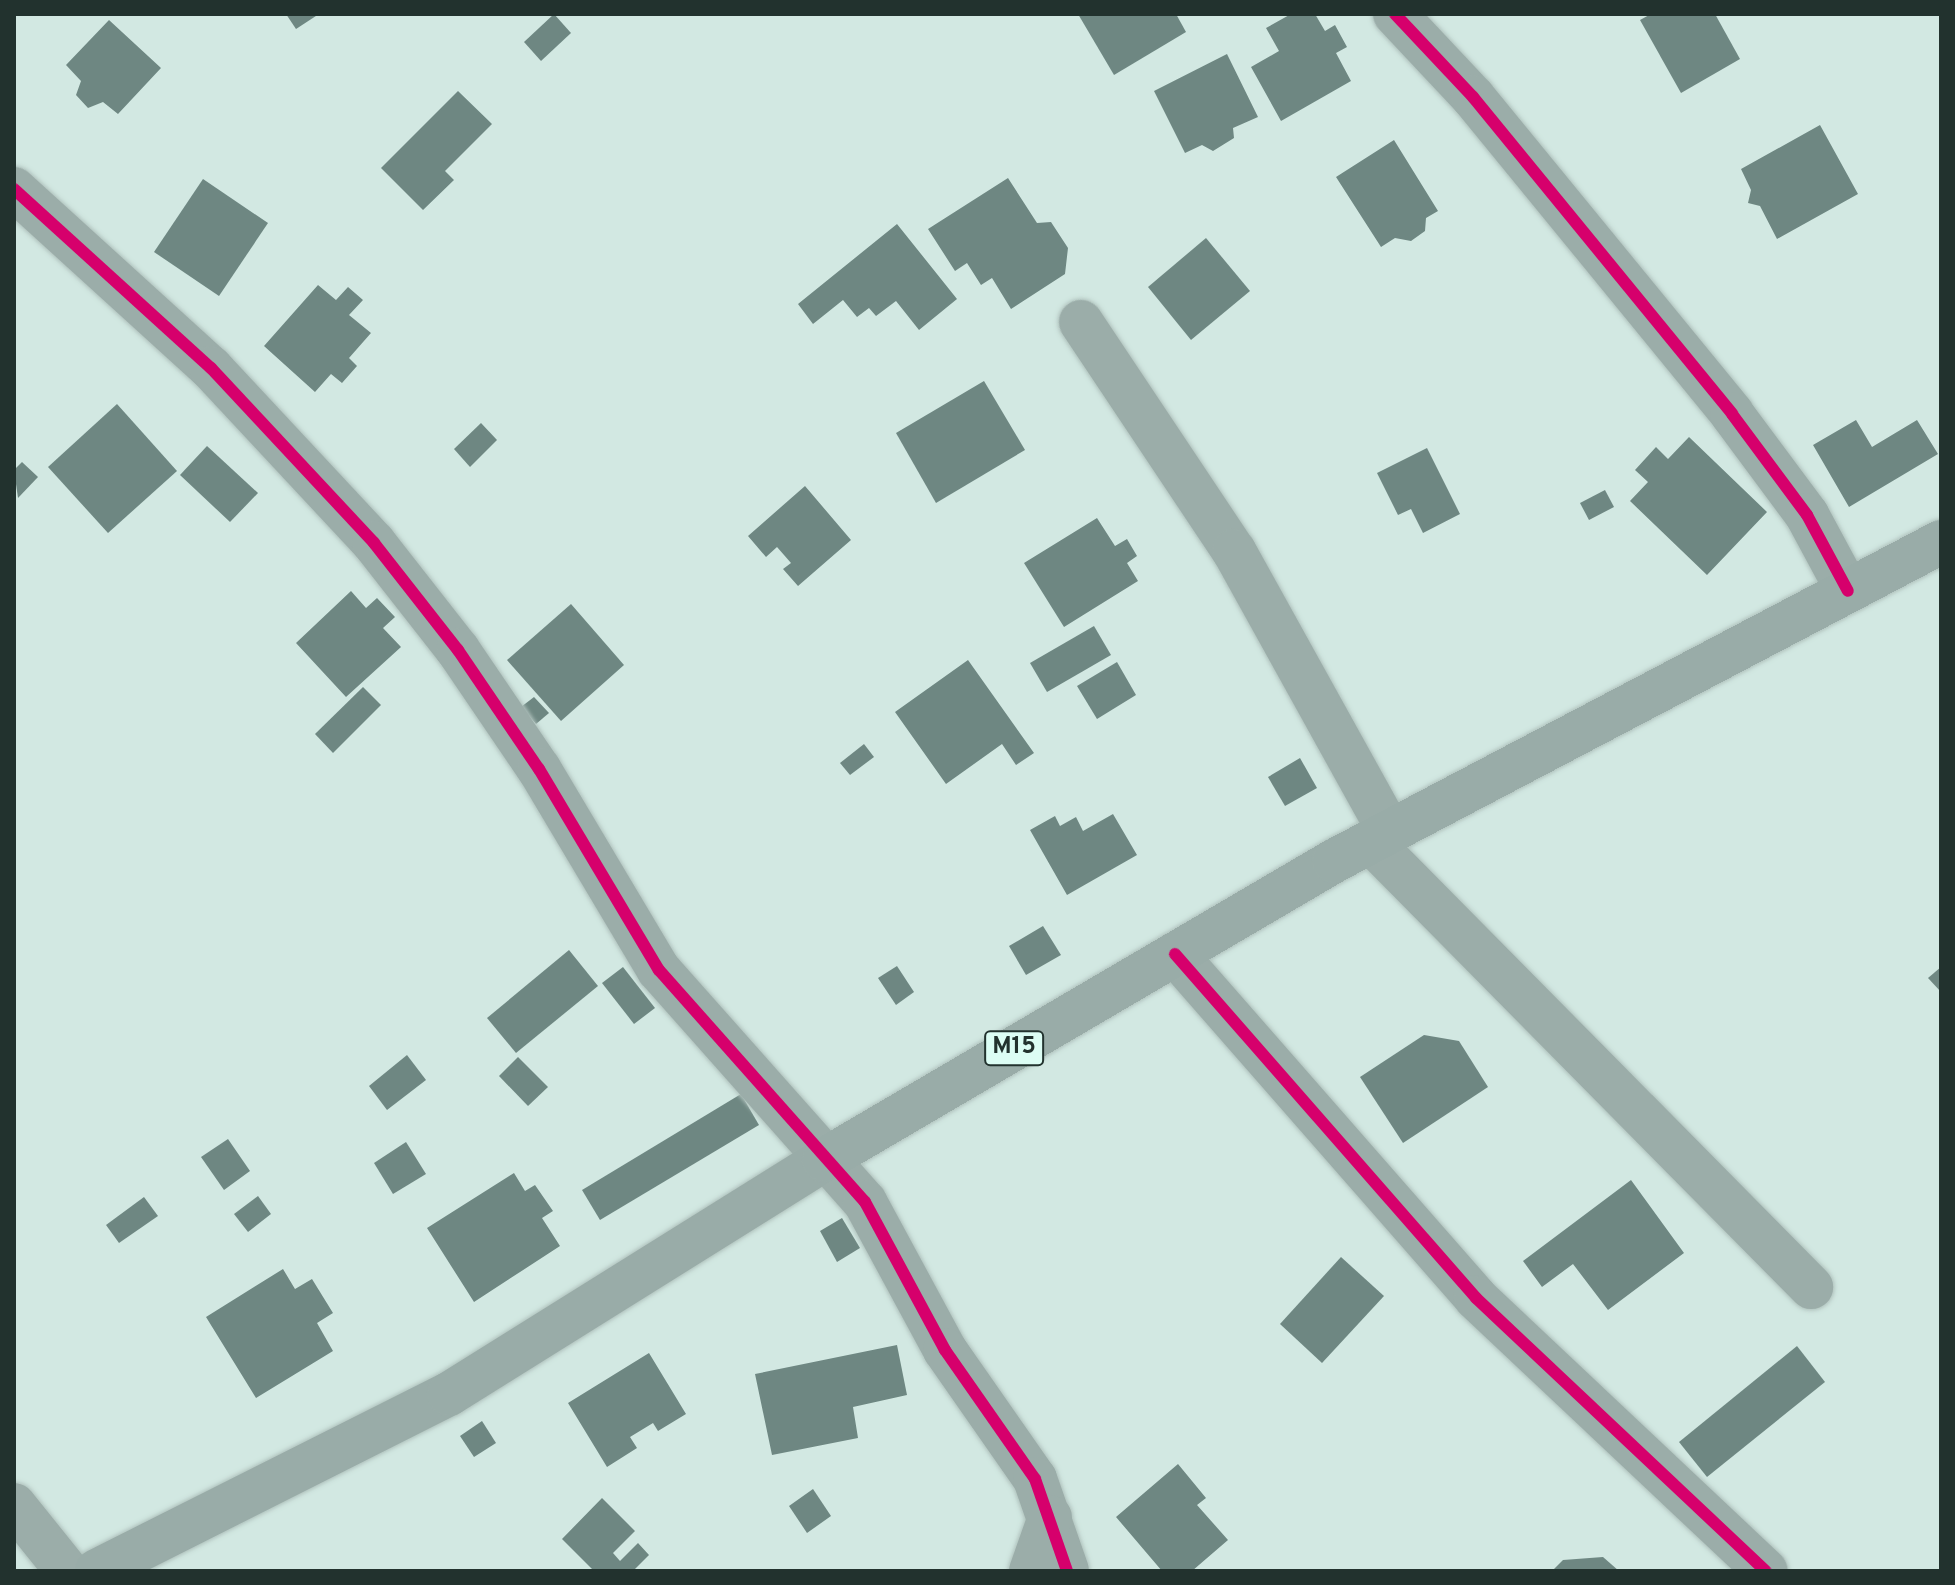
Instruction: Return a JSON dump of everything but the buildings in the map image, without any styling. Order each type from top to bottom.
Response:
[{"type":"highway","name":"M15","points":[[97,1571],[449,1394],[824,1160],[1175,954],[1380,837],[1941,542]]},
{"type":"street","points":[[1395,14],[1473,97],[1732,414],[1807,515],[1848,591]]},
{"type":"street","points":[[14,189],[211,368],[374,543],[458,650],[539,769],[659,970],[824,1160],[865,1202],[945,1350],[1035,1479],[1067,1571]]},
{"type":"street","points":[[1081,322],[1234,551],[1380,837],[1811,1287]]},
{"type":"street","points":[[1175,954],[1476,1298],[1766,1571]]},
{"type":"street","points":[[14,1505],[67,1571]]},
{"type":"street","points":[[1031,1571],[1050,1517]]},
{"type":"cycle path","points":[[1395,14],[1473,97],[1732,414],[1807,515],[1848,591]]},
{"type":"cycle path","points":[[14,189],[211,368],[374,543],[458,650],[539,769],[659,970],[865,1202],[945,1350],[1035,1479],[1067,1571]]},
{"type":"cycle path","points":[[1175,954],[1476,1298],[1766,1571]]}]
